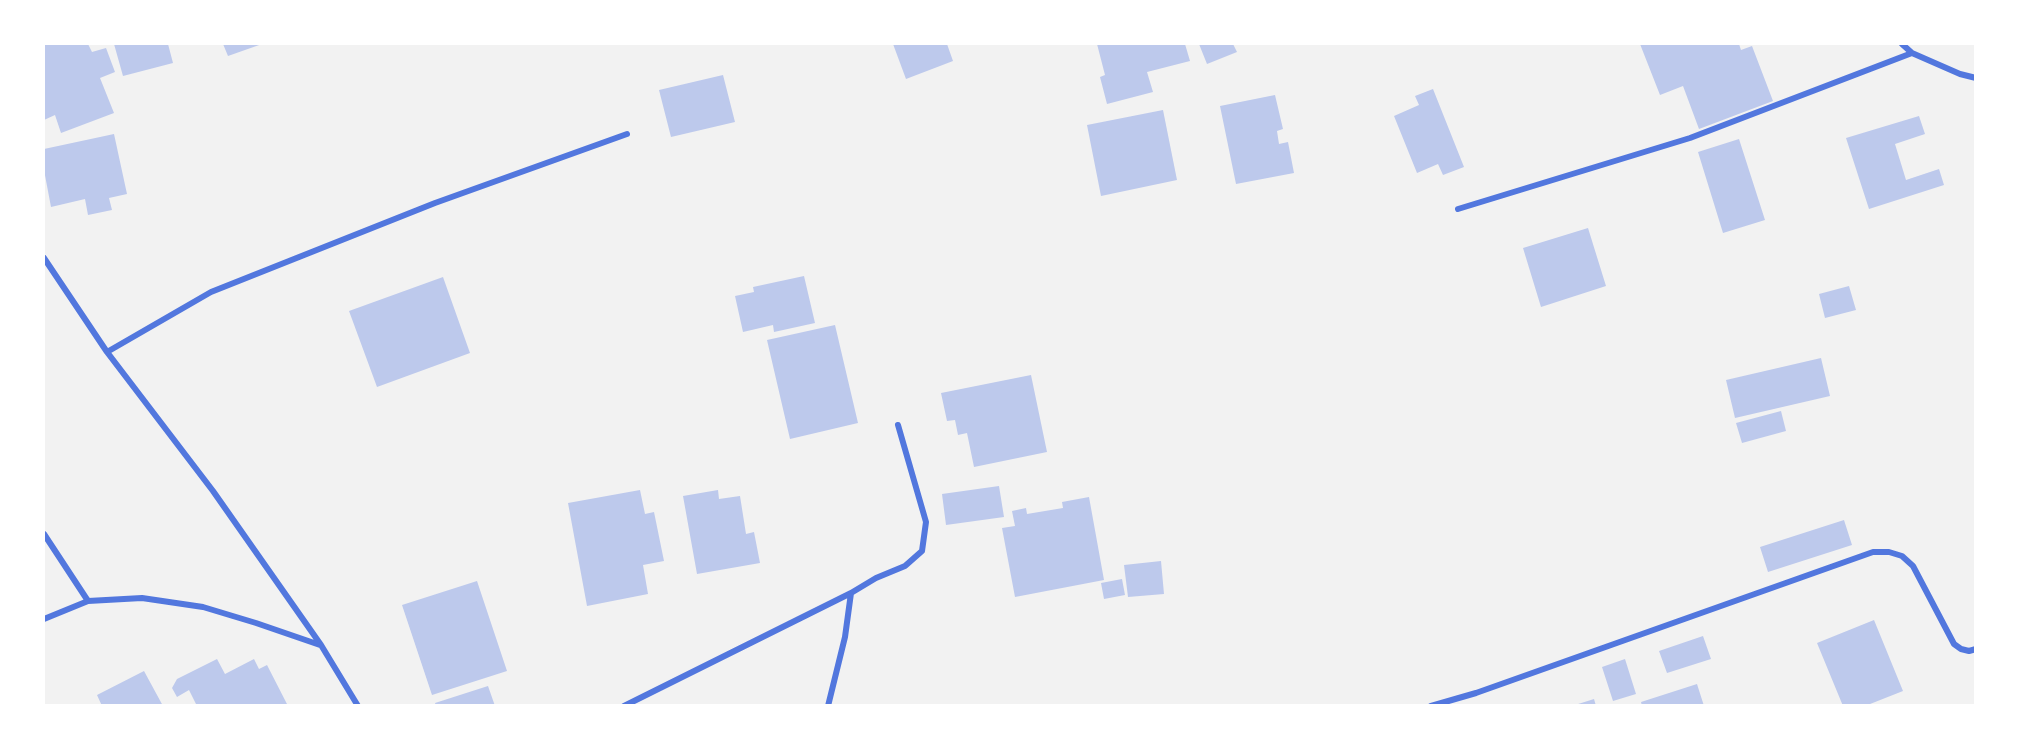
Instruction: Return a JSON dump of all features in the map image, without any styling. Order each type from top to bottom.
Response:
[{"type":"street","points":[[1902,44],[1912,53],[1960,74],[1976,78]]},
{"type":"street","points":[[1458,208],[1690,138],[1912,53]]},
{"type":"street","points":[[107,352],[211,292],[435,203],[627,135]]},
{"type":"street","points":[[44,258],[107,352],[213,491],[321,645],[358,705]]},
{"type":"street","points":[[624,705],[876,578],[905,566],[922,551],[926,522],[898,425]]},
{"type":"street","points":[[44,534],[88,601]]},
{"type":"street","points":[[1431,705],[1476,693],[1873,552],[1889,552],[1902,556],[1913,566],[1954,644],[1969,651],[1976,649]]},
{"type":"street","points":[[828,705],[845,637],[850,593]]},
{"type":"street","points":[[44,620],[88,601],[142,598],[203,607],[321,645]]},
{"type":"building","points":[[44,44],[88,44],[92,52],[106,48],[115,72],[100,78],[114,113],[61,133],[55,115],[44,120]]},
{"type":"building","points":[[114,44],[168,44],[173,63],[123,76]]},
{"type":"building","points":[[223,44],[262,44],[228,56]]},
{"type":"building","points":[[893,44],[947,44],[953,61],[906,79]]},
{"type":"building","points":[[1097,44],[1185,44],[1190,61],[1147,72],[1153,92],[1107,104],[1100,77],[1105,75]]},
{"type":"building","points":[[1199,44],[1233,44],[1237,52],[1207,64]]},
{"type":"building","points":[[1640,44],[1739,44],[1741,50],[1752,46],[1773,101],[1699,129],[1683,86],[1660,95]]},
{"type":"building","points":[[723,75],[735,122],[671,137],[659,90]]},
{"type":"building","points":[[1433,89],[1464,167],[1443,175],[1438,164],[1417,173],[1394,116],[1419,105],[1415,96]]},
{"type":"building","points":[[1275,95],[1283,129],[1277,131],[1279,144],[1288,142],[1294,173],[1236,184],[1220,106]]},
{"type":"building","points":[[1163,110],[1177,180],[1101,196],[1087,125]]},
{"type":"building","points":[[1919,116],[1925,134],[1895,144],[1906,180],[1939,169],[1944,185],[1869,209],[1846,138]]},
{"type":"building","points":[[114,134],[127,194],[109,198],[112,210],[88,215],[85,199],[51,207],[44,170],[44,149]]},
{"type":"building","points":[[1739,139],[1765,220],[1723,233],[1698,152]]},
{"type":"building","points":[[1588,228],[1606,286],[1541,307],[1523,248]]},
{"type":"building","points":[[804,276],[815,323],[774,332],[773,325],[743,332],[735,296],[754,292],[753,287]]},
{"type":"building","points":[[443,277],[470,353],[377,387],[349,311]]},
{"type":"building","points":[[1849,286],[1856,310],[1825,318],[1819,294]]},
{"type":"building","points":[[835,325],[858,423],[790,439],[767,340]]},
{"type":"building","points":[[1821,358],[1830,396],[1735,418],[1726,380]]},
{"type":"building","points":[[1031,375],[1047,452],[974,467],[967,433],[958,435],[955,420],[947,421],[941,393]]},
{"type":"building","points":[[1781,411],[1786,431],[1742,443],[1736,423]]},
{"type":"building","points":[[999,486],[1004,517],[946,525],[942,494]]},
{"type":"building","points":[[640,490],[645,514],[654,512],[664,561],[643,565],[648,594],[587,606],[568,503]]},
{"type":"building","points":[[718,490],[719,499],[740,496],[746,534],[754,532],[760,563],[697,574],[683,496]]},
{"type":"building","points":[[1089,497],[1104,580],[1015,597],[1002,528],[1015,526],[1012,511],[1026,508],[1027,514],[1063,508],[1062,502]]},
{"type":"building","points":[[1844,520],[1852,545],[1768,572],[1760,547]]},
{"type":"building","points":[[1161,561],[1164,594],[1128,597],[1124,565]]},
{"type":"building","points":[[1122,579],[1125,595],[1104,599],[1101,583]]},
{"type":"building","points":[[477,581],[507,671],[432,695],[402,605]]},
{"type":"building","points":[[1874,620],[1903,691],[1865,706],[1843,706],[1817,643]]},
{"type":"building","points":[[1703,636],[1711,659],[1667,673],[1659,651]]},
{"type":"building","points":[[217,659],[225,674],[254,659],[259,669],[267,665],[288,706],[197,706],[189,690],[177,697],[172,688],[177,679]]},
{"type":"building","points":[[1625,659],[1636,694],[1613,701],[1602,667]]},
{"type":"building","points":[[144,671],[163,706],[102,706],[97,695]]},
{"type":"building","points":[[1697,684],[1704,706],[1642,706],[1641,702]]},
{"type":"building","points":[[488,686],[495,706],[436,706],[435,703]]},
{"type":"building","points":[[1594,699],[1596,706],[1575,706],[1575,705]]}]
